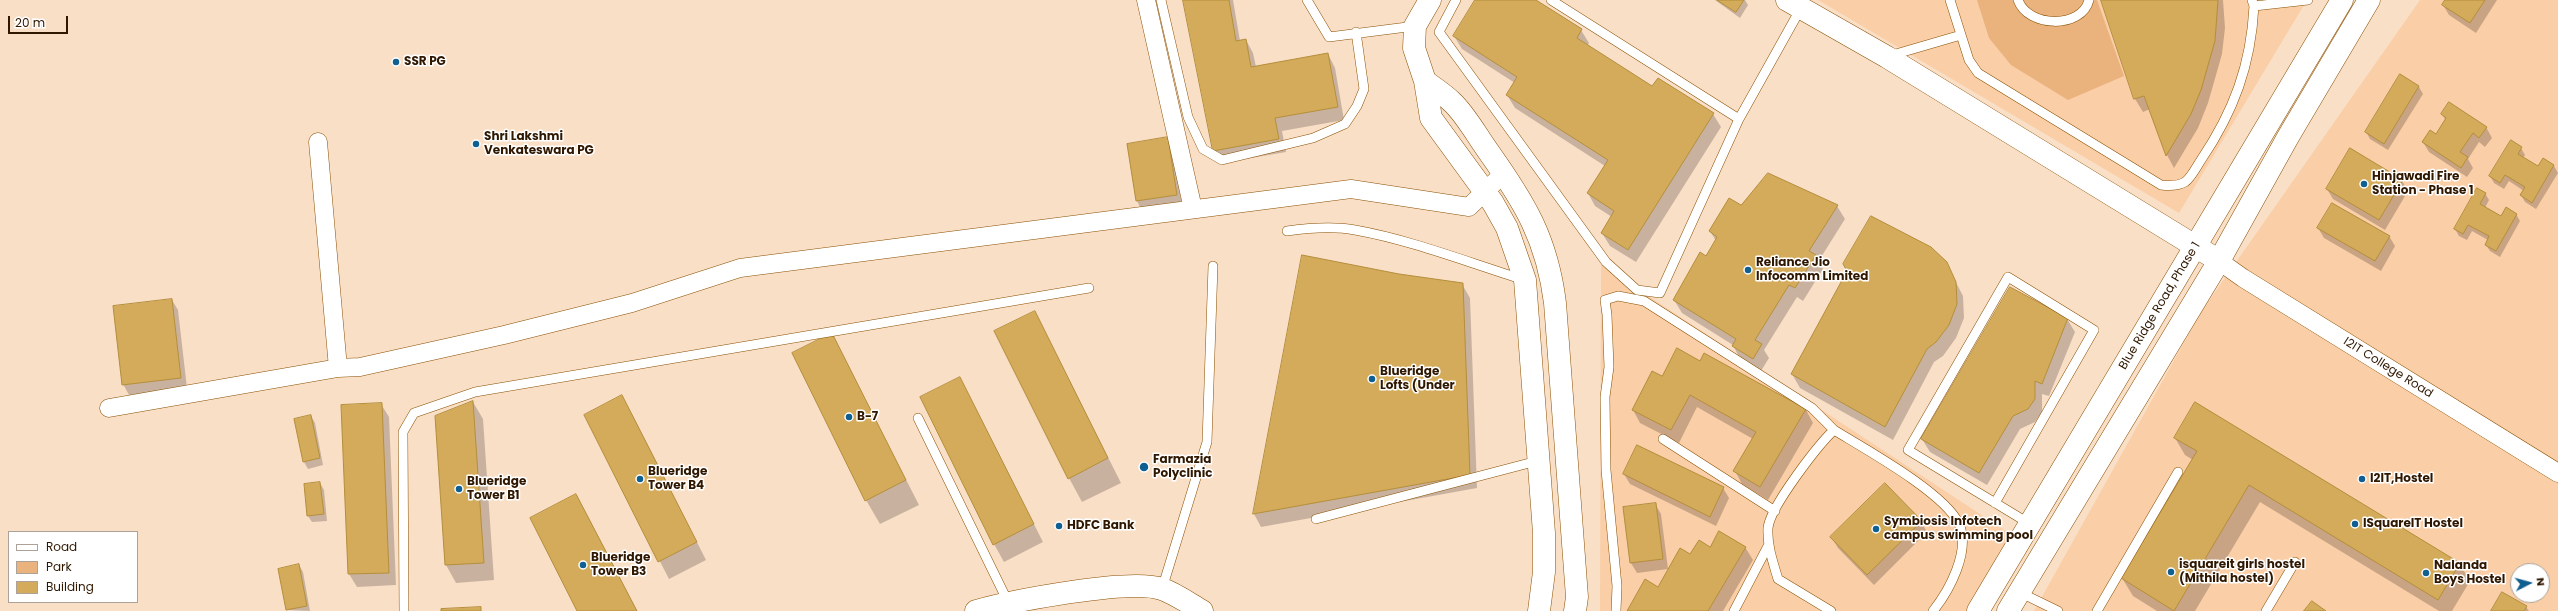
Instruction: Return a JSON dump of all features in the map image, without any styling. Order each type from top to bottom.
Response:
[{"type":"street","points":[[1146,0],[1193,209]]},
{"type":"street","points":[[1430,0],[1415,26],[1414,48],[1425,82],[1432,118],[1485,192],[1507,228],[1525,280],[1537,461],[1544,533],[1544,572],[1539,611]]},
{"type":"street","name":"Blue Ridge Road, Phase 1","points":[[1978,611],[2342,0]]},
{"type":"street","points":[[2008,611],[2220,261],[2288,137],[2369,0]]},
{"type":"street","points":[[1794,4],[1887,57],[2220,261]]},
{"type":"street","points":[[1425,82],[1453,102],[1504,173],[1531,216],[1551,275],[1576,597],[1575,611]]},
{"type":"street","points":[[318,142],[338,368]]},
{"type":"street","points":[[109,408],[338,368],[360,367],[519,332],[632,303],[740,268],[1351,189],[1469,207],[1504,173]]},
{"type":"street","name":"I2IT College Road","points":[[2220,261],[2243,278],[2558,473]]},
{"type":"street","points":[[976,611],[1010,607],[1082,591],[1132,586],[1162,589],[1202,611]]},
{"type":"lane","points":[[1161,0],[1188,117],[1202,149],[1222,160],[1313,138],[1345,124],[1358,106],[1364,89],[1356,32]]},
{"type":"lane","points":[[1307,0],[1329,37],[1356,32],[1415,26]]},
{"type":"lane","points":[[1456,0],[1439,32],[1606,262],[1637,290],[1660,293],[1739,118],[1794,4]]},
{"type":"lane","points":[[1551,0],[1739,118]]},
{"type":"lane","points":[[1950,0],[1969,60],[1978,73],[1993,84],[2161,185],[2172,186],[2186,182],[2216,137],[2241,86],[2252,38],[2253,3],[2308,0]]},
{"type":"lane","points":[[2018,0],[2036,19],[2054,22],[2080,15],[2087,9],[2089,0]]},
{"type":"lane","points":[[1887,57],[1961,35]]},
{"type":"lane","points":[[1287,231],[1310,228],[1354,230],[1410,244],[1525,280]]},
{"type":"lane","points":[[1162,589],[1207,442],[1213,266]]},
{"type":"lane","points":[[1995,503],[2094,330],[2008,277],[1908,450],[1995,503],[2030,524]]},
{"type":"lane","points":[[404,611],[403,432],[414,413],[475,392],[1089,288]]},
{"type":"lane","points":[[1616,611],[1617,586],[1606,463],[1605,396],[1608,367],[1607,315],[1604,300],[1618,296],[1644,300],[1812,408],[1834,430],[1876,455],[1949,508],[1960,525],[1961,550],[1956,574],[1944,597],[1933,611]]},
{"type":"lane","points":[[918,418],[1010,607]]},
{"type":"lane","points":[[1831,611],[1778,579],[1769,544],[1768,526],[1775,511],[1812,453],[1834,430]]},
{"type":"lane","points":[[1663,439],[1775,511]]},
{"type":"lane","points":[[1316,519],[1537,461]]},
{"type":"lane","points":[[2097,611],[2178,472]]},
{"type":"lane","points":[[1734,611],[1769,544]]},
{"type":"lane","points":[[2266,611],[2295,562]]},
{"type":"lane","points":[[2019,592],[2058,611]]},
{"type":"shaded area","points":[[1818,0],[2307,0],[2179,213]]},
{"type":"shaded area","points":[[2420,0],[2558,0],[2558,611],[2034,611],[2201,312]]},
{"type":"shaded area","points":[[1601,265],[2012,535],[1968,611],[1600,611]]},
{"type":"green space","points":[[1977,0],[2097,0],[2124,76],[2068,100],[2011,65],[1989,38]]},
{"type":"building","points":[[1183,0],[1229,0],[1236,41],[1246,39],[1251,67],[1328,53],[1338,107],[1275,118],[1279,139],[1213,151]]},
{"type":"building","points":[[1475,0],[1536,0],[1582,29],[1577,38],[1652,86],[1658,78],[1714,113],[1628,250],[1601,233],[1614,211],[1587,193],[1608,160],[1506,95],[1517,77],[1453,36]]},
{"type":"building","points":[[1717,0],[1744,0],[1736,12]]},
{"type":"building","points":[[2101,0],[2218,0],[2215,41],[2201,90],[2191,114],[2166,156],[2144,96],[2134,99]]},
{"type":"building","points":[[2445,0],[2485,0],[2470,23],[2442,5]]},
{"type":"building","points":[[2400,74],[2419,86],[2384,144],[2365,132]]},
{"type":"building","points":[[2449,102],[2487,127],[2479,138],[2473,133],[2460,152],[2468,157],[2461,168],[2422,142],[2430,130],[2436,134],[2446,118],[2441,114]]},
{"type":"building","points":[[1168,137],[1177,195],[1136,201],[1127,144]]},
{"type":"building","points":[[2511,140],[2522,147],[2518,154],[2538,166],[2543,158],[2554,165],[2532,203],[2520,195],[2525,187],[2505,175],[2500,183],[2489,176]]},
{"type":"building","name":"Hinjawadi Fire Station - Phase 1","points":[[2350,148],[2403,180],[2379,220],[2326,189]]},
{"type":"building","name":"Reliance Jio Infocomm Limited","points":[[1768,173],[1838,205],[1809,251],[1816,255],[1795,288],[1789,285],[1755,340],[1762,344],[1753,359],[1732,346],[1736,339],[1673,300],[1700,252],[1706,256],[1717,237],[1709,231],[1729,198],[1741,205]]},
{"type":"building","points":[[2477,188],[2486,193],[2480,204],[2501,216],[2506,207],[2517,214],[2496,251],[2485,245],[2489,236],[2468,225],[2463,234],[2454,229]]},
{"type":"building","points":[[2332,203],[2390,236],[2375,261],[2317,228]]},
{"type":"building","points":[[1871,216],[1931,247],[1947,262],[1956,282],[1957,304],[1949,325],[1936,342],[1927,349],[1885,427],[1791,374],[1847,271],[1843,264]]},
{"type":"building","name":"Blueridge Lofts (Under","points":[[1302,255],[1399,274],[1463,283],[1470,475],[1253,514]]},
{"type":"building","points":[[2010,287],[2068,318],[2042,384],[2035,381],[2035,399],[2028,409],[2013,416],[1979,473],[1921,439]]},
{"type":"building","points":[[172,299],[181,378],[122,385],[113,306]]},
{"type":"building","points":[[1035,311],[1108,458],[1068,479],[994,331]]},
{"type":"building","name":"B-7","points":[[832,333],[906,480],[865,501],[792,353]]},
{"type":"building","points":[[1677,348],[1700,361],[1704,353],[1806,409],[1760,487],[1733,471],[1756,432],[1690,395],[1671,430],[1632,410],[1652,371],[1662,376]]},
{"type":"building","points":[[960,377],[1034,524],[993,545],[920,397]]},
{"type":"building","name":"Blueridge Tower B4","points":[[622,395],[697,542],[658,562],[584,415]]},
{"type":"building","name":"Blueridge Tower B1","points":[[473,401],[484,563],[445,565],[435,416]]},
{"type":"building","name":"ISquareIT Hostel","points":[[2195,402],[2460,563],[2438,600],[2249,485],[2174,611],[2121,578],[2197,451],[2174,438]]},
{"type":"building","points":[[382,403],[389,573],[348,574],[341,405]]},
{"type":"building","points":[[311,415],[320,458],[303,462],[294,419]]},
{"type":"building","points":[[1637,445],[1724,487],[1710,517],[1623,474]]},
{"type":"building","points":[[320,482],[324,514],[307,516],[304,484]]},
{"type":"building","name":"Symbiosis Infotech campus swimming pool","points":[[1885,483],[1922,521],[1867,575],[1830,537]]},
{"type":"building","name":"Blueridge Tower B3","points":[[576,494],[637,611],[577,611],[530,518]]},
{"type":"building","points":[[1656,503],[1663,559],[1630,563],[1623,507]]},
{"type":"building","points":[[1719,531],[1746,547],[1708,611],[1627,611],[1645,579],[1658,587],[1680,548],[1690,554],[1699,540],[1710,547]]},
{"type":"building","points":[[299,564],[307,606],[286,610],[278,569]]},
{"type":"building","points":[[2502,592],[2510,596],[2510,603],[2522,603],[2527,606],[2524,611],[2491,611]]},
{"type":"building","points":[[2312,601],[2326,611],[2304,611]]},
{"type":"building","points":[[481,607],[481,611],[441,611],[441,609]]},
{"type":"place","name":"SSR PG","points":[[396,62]]},
{"type":"place","name":"Shri Lakshmi Venkateswara PG","points":[[476,144]]},
{"type":"place","name":"Hinjawadi Fire Station - Phase 1","points":[[2364,184]]},
{"type":"place","name":"Reliance Jio Infocomm Limited","points":[[1748,270]]},
{"type":"place","name":"Blueridge Lofts (Under","points":[[1372,379]]},
{"type":"place","name":"B-7","points":[[849,417]]},
{"type":"place","name":"Farmazia Polyclinic","points":[[1144,467]]},
{"type":"place","name":"Blueridge Tower B4","points":[[640,479]]},
{"type":"place","name":"I2IT,Hostel","points":[[2362,479]]},
{"type":"place","name":"Blueridge Tower B1","points":[[459,489]]},
{"type":"place","name":"ISquareIT Hostel","points":[[2355,524]]},
{"type":"place","name":"HDFC Bank","points":[[1059,526]]},
{"type":"place","name":"Symbiosis Infotech campus swimming pool","points":[[1876,529]]},
{"type":"place","name":"Blueridge Tower B3","points":[[583,565]]},
{"type":"place","name":"isquareit girls hostel (Mithila hostel)","points":[[2171,572]]},
{"type":"place","name":"Nalanda Boys Hostel","points":[[2426,573]]}]
